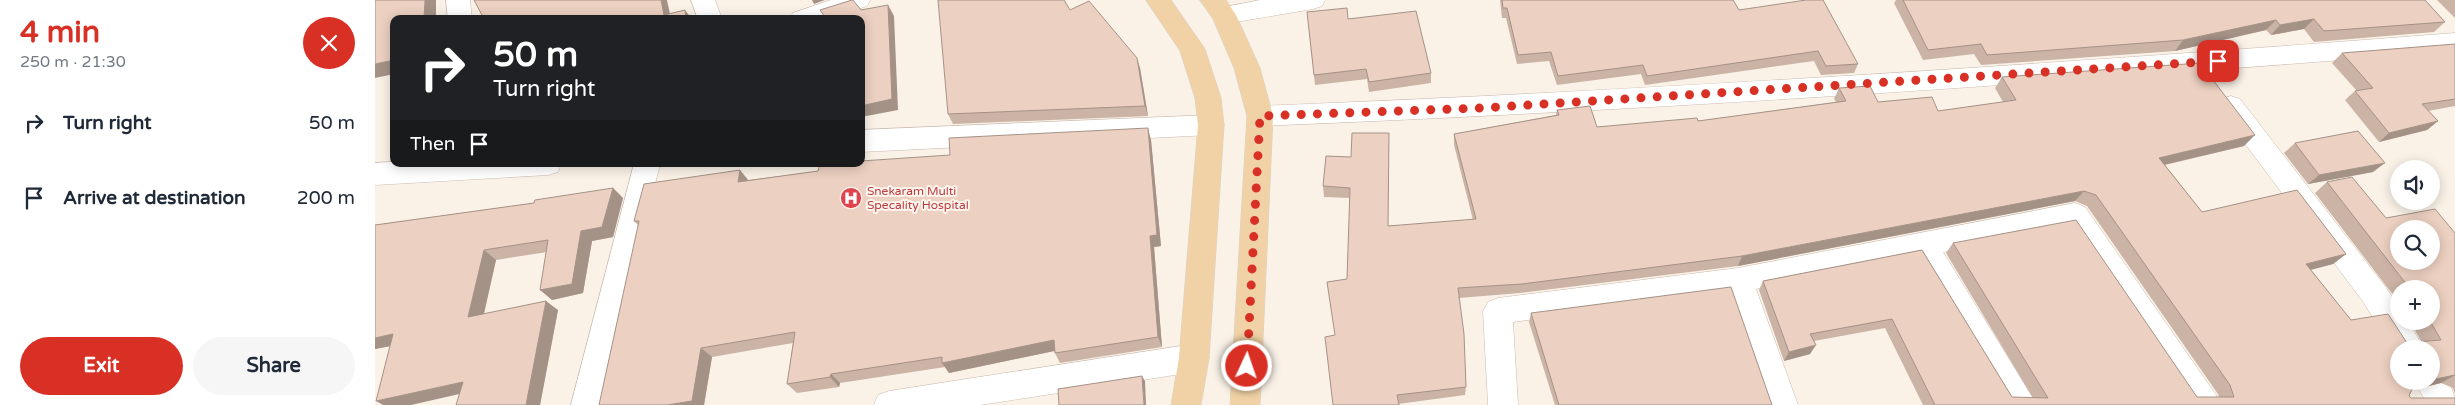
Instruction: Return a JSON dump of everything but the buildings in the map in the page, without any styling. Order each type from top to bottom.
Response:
[{"type":"main road","points":[[1158,0],[1192,49],[1209,98],[1211,125],[1194,358],[1186,405]]},
{"type":"main road","points":[[1218,8],[1247,68],[1260,116],[1245,405]]},
{"type":"street","points":[[458,0],[460,15]]},
{"type":"street","points":[[703,0],[709,15]]},
{"type":"street","points":[[814,15],[858,0]]},
{"type":"street","points":[[1218,8],[1313,0]]},
{"type":"street","points":[[2437,18],[2455,36]]},
{"type":"street","points":[[1260,116],[1482,108],[2198,63],[2455,42]]},
{"type":"street","points":[[2198,63],[2374,294],[2403,340]]},
{"type":"street","points":[[865,140],[1211,125]]},
{"type":"street","points":[[375,174],[461,167]]},
{"type":"street","points":[[586,405],[646,167]]},
{"type":"street","points":[[1503,405],[1498,311],[1738,280],[2075,215],[2205,405]]},
{"type":"street","points":[[1923,245],[2022,405]]},
{"type":"street","points":[[1738,280],[1783,405]]},
{"type":"street","points":[[889,405],[1194,358]]},
{"type":"street","points":[[2411,405],[2438,395]]},
{"type":"place","name":"Snekaram Multi Specality Hospital","points":[[851,198]]},
{"type":"route","points":[[1247,366],[1260,116],[1482,108],[2218,61]]}]
